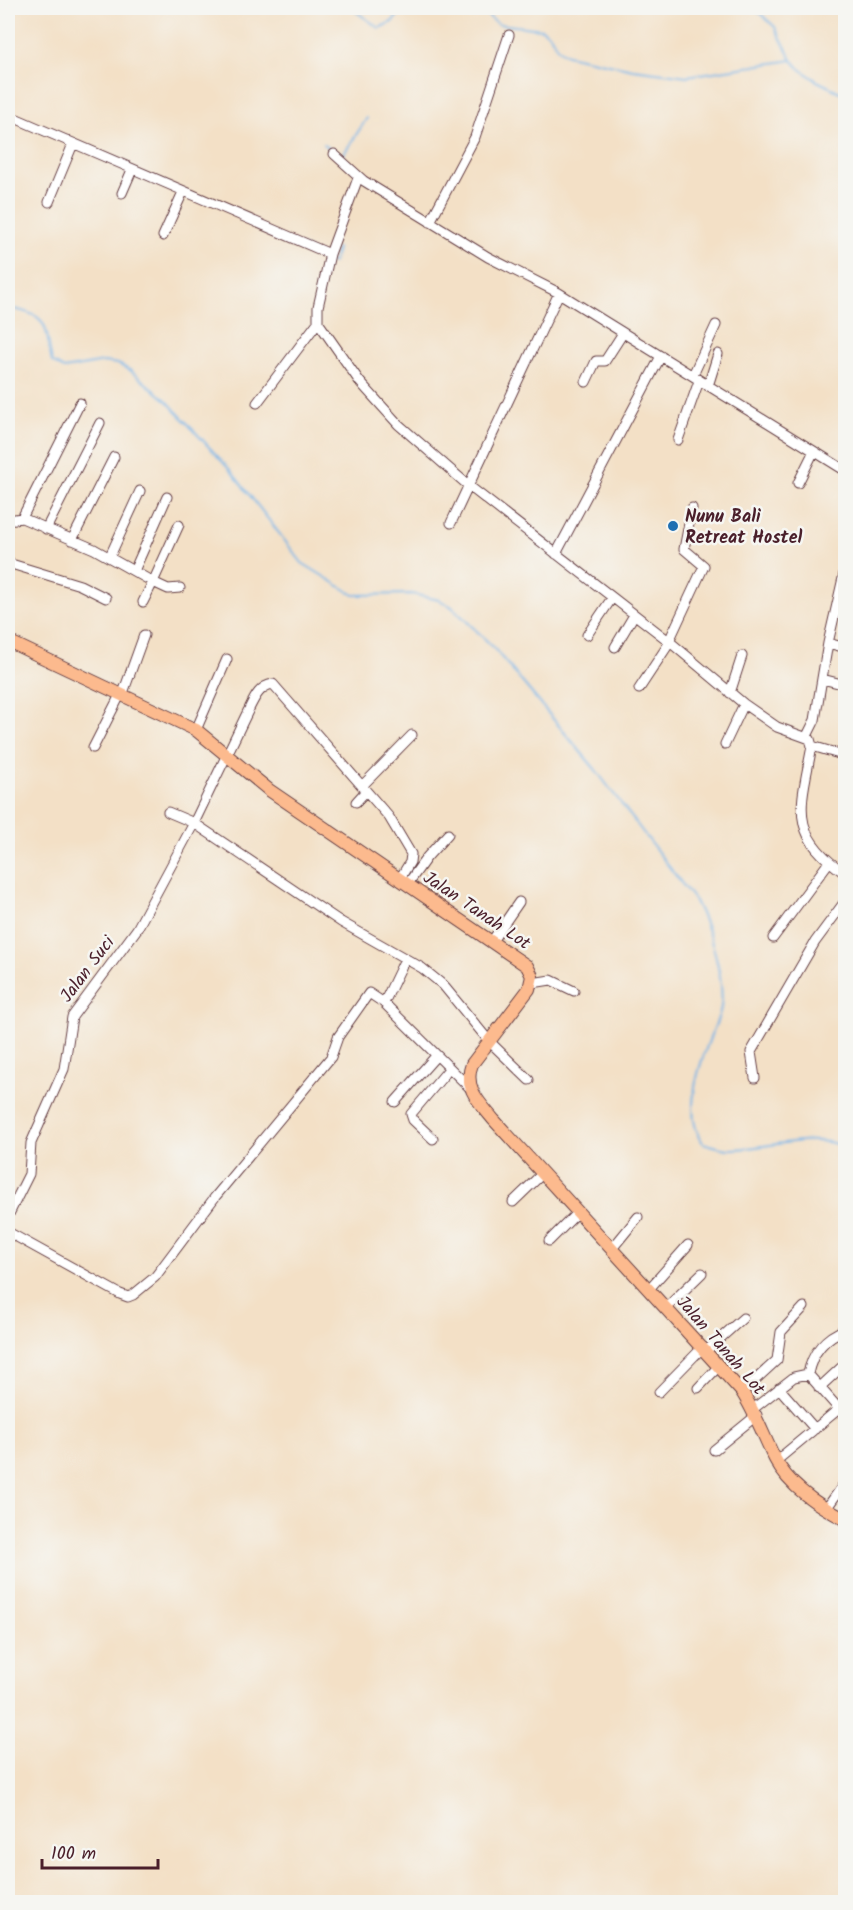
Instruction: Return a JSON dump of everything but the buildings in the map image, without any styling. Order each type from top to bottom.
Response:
[{"type":"main road","name":"Jalan Tanah Lot","points":[[8,641],[196,730],[269,790],[527,966],[532,983]]},
{"type":"main road","points":[[470,1088],[469,1072],[472,1064],[532,983]]},
{"type":"main road","name":"Jalan Tanah Lot","points":[[470,1088],[493,1119],[577,1214],[742,1392],[755,1412],[776,1461],[801,1491],[846,1520]]},
{"type":"street","points":[[430,222],[475,137],[509,35]]},
{"type":"street","points":[[8,136],[10,116],[329,259]]},
{"type":"street","points":[[49,202],[73,144]]},
{"type":"street","points":[[334,154],[361,179],[430,222],[488,257],[559,293],[813,453],[846,471]]},
{"type":"street","points":[[122,193],[132,170]]},
{"type":"street","points":[[361,179],[329,259],[318,307],[318,322],[360,382],[390,415],[470,483],[670,642],[744,704],[777,727],[807,736],[812,746],[801,816],[807,835],[829,862],[846,874]]},
{"type":"street","points":[[163,236],[183,192]]},
{"type":"street","points":[[451,523],[559,293]]},
{"type":"street","points":[[257,403],[318,322]]},
{"type":"street","points":[[678,440],[700,381],[716,325]]},
{"type":"street","points":[[586,382],[596,361],[605,361],[623,333]]},
{"type":"street","points":[[700,381],[718,354]]},
{"type":"street","points":[[557,554],[661,356]]},
{"type":"street","points":[[22,518],[80,403]]},
{"type":"street","points":[[46,529],[100,423]]},
{"type":"street","points":[[798,483],[813,453]]},
{"type":"street","points":[[72,540],[114,457]]},
{"type":"street","points":[[110,556],[140,491]]},
{"type":"street","points":[[134,571],[167,497]]},
{"type":"street","points":[[639,689],[670,642],[704,566],[684,549],[692,508]]},
{"type":"street","points":[[8,520],[22,518],[110,556],[168,589],[180,588]]},
{"type":"street","points":[[143,602],[179,525]]},
{"type":"street","points":[[8,563],[80,585],[106,598]]},
{"type":"street","points":[[807,736],[815,720],[828,643],[846,565]]},
{"type":"street","points":[[587,635],[612,598]]},
{"type":"street","points":[[615,647],[634,615]]},
{"type":"street","points":[[93,748],[121,695],[144,635]]},
{"type":"street","points":[[828,643],[846,648]]},
{"type":"street","points":[[730,693],[742,656]]},
{"type":"street","points":[[196,730],[227,659]]},
{"type":"street","points":[[822,679],[846,685]]},
{"type":"street","name":"Jalan Suci","points":[[8,1216],[29,1174],[32,1143],[64,1069],[72,1017],[137,929],[194,823],[257,693],[265,686],[273,684],[364,788]]},
{"type":"street","points":[[725,744],[744,704]]},
{"type":"street","points":[[356,802],[364,788],[412,735]]},
{"type":"street","points":[[812,746],[846,756]]},
{"type":"street","points":[[364,788],[389,817],[411,854],[403,882]]},
{"type":"street","points":[[168,812],[194,823],[340,922],[422,968],[443,985],[489,1041],[529,1080]]},
{"type":"street","points":[[403,882],[448,834]]},
{"type":"street","points":[[773,938],[829,862]]},
{"type":"street","points":[[755,1078],[751,1052],[814,942],[846,900]]},
{"type":"street","points":[[492,941],[519,902]]},
{"type":"street","points":[[384,1003],[405,959]]},
{"type":"street","points":[[532,983],[551,980],[574,991]]},
{"type":"street","points":[[8,1232],[120,1294],[128,1297],[133,1295],[155,1277],[215,1197],[331,1057],[338,1037],[366,994],[371,993],[384,1003],[470,1088]]},
{"type":"street","points":[[395,1102],[436,1056]]},
{"type":"street","points":[[433,1139],[412,1120],[411,1114],[449,1069]]},
{"type":"street","points":[[513,1202],[542,1174]]},
{"type":"street","points":[[549,1240],[577,1214]]},
{"type":"street","points":[[611,1250],[638,1217]]},
{"type":"street","points":[[648,1290],[688,1245]]},
{"type":"street","points":[[665,1309],[702,1273]]},
{"type":"street","points":[[742,1392],[777,1360],[781,1332],[804,1307]]},
{"type":"street","points":[[659,1392],[704,1349],[743,1318]]},
{"type":"street","points":[[776,1461],[842,1406],[819,1388],[808,1374],[811,1359],[817,1349],[846,1329]]},
{"type":"street","points":[[819,1388],[846,1363]]},
{"type":"street","points":[[698,1388],[719,1366]]},
{"type":"street","points":[[714,1450],[779,1388],[794,1377],[808,1374]]},
{"type":"street","points":[[779,1388],[815,1430]]},
{"type":"street","points":[[826,1509],[846,1481]]},
{"type":"waterway","points":[[351,8],[379,28],[392,22],[405,8]]},
{"type":"waterway","points":[[478,8],[498,24],[542,29],[550,35],[558,49],[567,55],[633,69],[687,76],[792,60]]},
{"type":"waterway","points":[[754,8],[775,27],[792,60],[799,68],[817,81],[846,95]]},
{"type":"waterway","points":[[341,158],[367,118]]},
{"type":"waterway","points":[[324,144],[333,151]]},
{"type":"waterway","points":[[391,193],[430,216]]},
{"type":"waterway","points":[[436,219],[460,234]]},
{"type":"waterway","points":[[301,246],[325,259]]},
{"type":"waterway","points":[[330,261],[333,263],[337,248]]},
{"type":"waterway","points":[[8,308],[31,314],[43,323],[52,362],[64,369],[104,362],[118,364],[131,371],[165,399],[231,471],[302,563],[354,595],[412,594],[439,600],[452,607],[492,646],[595,769],[695,901],[700,912],[715,953],[722,995],[720,1012],[703,1057],[694,1095],[694,1121],[703,1143],[730,1149],[803,1141],[818,1141],[846,1147]]},
{"type":"place","name":"Nunu Bali Retreat Hostel","points":[[673,526]]}]
